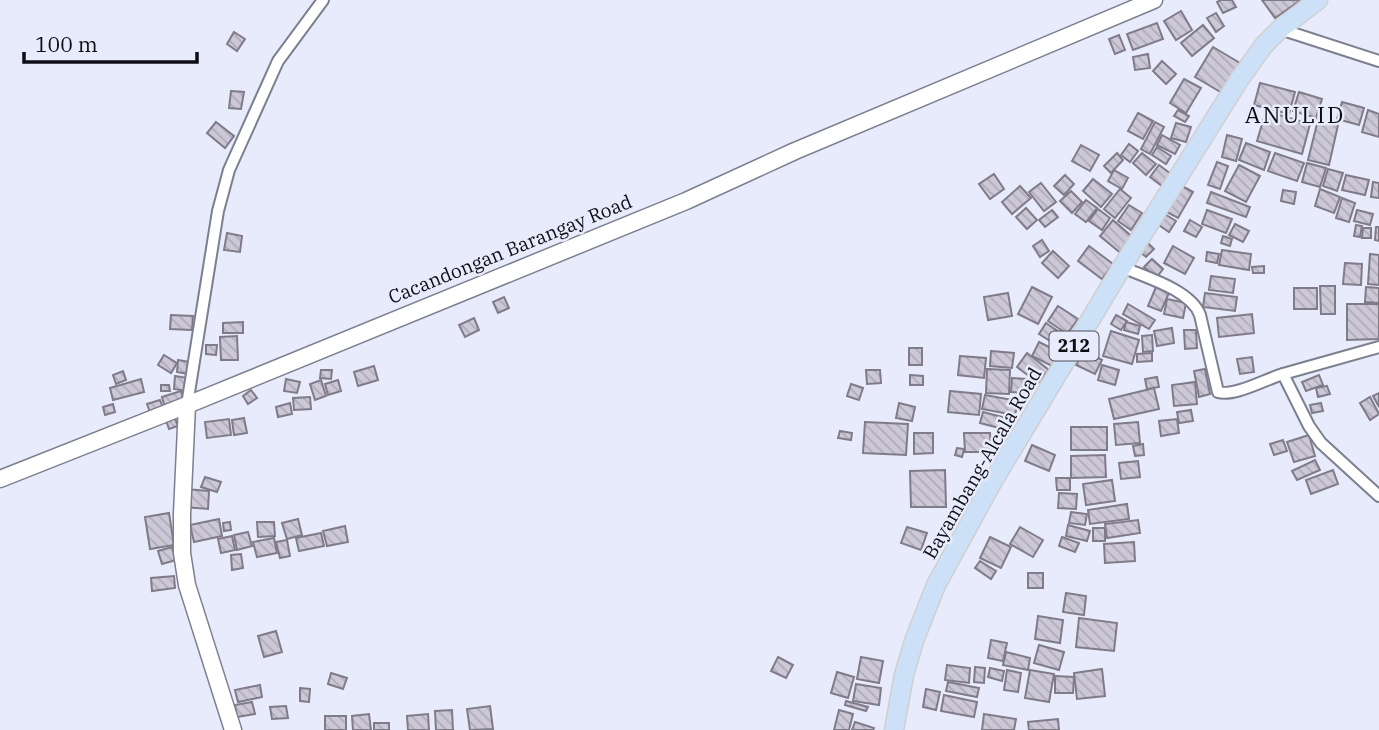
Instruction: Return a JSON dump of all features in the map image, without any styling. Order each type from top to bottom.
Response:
[{"type":"main road","name":"Bayambang-Alcala Road","points":[[894,730],[904,675],[936,585],[993,481],[1239,80],[1280,29],[1318,0]]},
{"type":"street","points":[[233,730],[187,584],[182,514],[187,405],[218,211],[229,170],[278,61],[323,0]]},
{"type":"street","name":"Cacandongan Barangay Road","points":[[0,479],[687,201],[795,151],[1154,0]]},
{"type":"street","points":[[1280,29],[1379,61]]},
{"type":"street","points":[[1122,267],[1180,293],[1195,303],[1218,393],[1234,392],[1283,374],[1379,347]]},
{"type":"street","points":[[1283,374],[1309,426],[1321,443],[1379,496]]},
{"type":"building","points":[[1232,0],[1236,7],[1223,13],[1217,2]]},
{"type":"building","points":[[1262,0],[1301,0],[1275,18]]},
{"type":"building","points":[[1181,11],[1192,30],[1176,40],[1164,21]]},
{"type":"building","points":[[1216,13],[1224,26],[1216,32],[1207,18]]},
{"type":"building","points":[[1157,23],[1163,39],[1133,50],[1127,34]]},
{"type":"building","points":[[1203,25],[1214,38],[1192,56],[1181,43]]},
{"type":"building","points":[[234,32],[245,39],[237,51],[227,44]]},
{"type":"building","points":[[1119,35],[1125,50],[1115,54],[1109,39]]},
{"type":"building","points":[[1213,47],[1240,63],[1222,93],[1195,77]]},
{"type":"building","points":[[1148,54],[1150,68],[1135,70],[1133,57]]},
{"type":"building","points":[[1162,61],[1176,74],[1166,84],[1153,71]]},
{"type":"building","points":[[1184,79],[1201,88],[1186,113],[1170,103]]},
{"type":"building","points":[[1260,83],[1295,92],[1289,114],[1254,105]]},
{"type":"building","points":[[231,91],[244,92],[241,109],[229,108]]},
{"type":"building","points":[[1299,92],[1322,99],[1316,118],[1293,111]]},
{"type":"building","points":[[1342,102],[1364,108],[1359,125],[1337,119]]},
{"type":"building","points":[[1178,110],[1189,116],[1185,122],[1174,116]]},
{"type":"building","points":[[1368,110],[1379,114],[1379,137],[1362,132]]},
{"type":"building","points":[[1266,111],[1310,124],[1302,154],[1257,141]]},
{"type":"building","points":[[1138,113],[1153,121],[1143,139],[1128,131]]},
{"type":"building","points":[[1318,120],[1338,125],[1329,165],[1308,160]]},
{"type":"building","points":[[216,122],[234,136],[225,148],[207,133]]},
{"type":"building","points":[[1155,122],[1164,127],[1150,154],[1141,149]]},
{"type":"building","points":[[1176,123],[1191,127],[1186,142],[1171,138]]},
{"type":"building","points":[[1162,135],[1180,145],[1175,154],[1157,145]]},
{"type":"building","points":[[1227,135],[1242,139],[1236,161],[1222,157]]},
{"type":"building","points":[[1246,143],[1270,152],[1264,170],[1239,160]]},
{"type":"building","points":[[1129,144],[1138,151],[1130,162],[1121,155]]},
{"type":"building","points":[[1081,145],[1099,155],[1090,171],[1072,161]]},
{"type":"building","points":[[1157,147],[1171,156],[1166,164],[1152,155]]},
{"type":"building","points":[[1117,153],[1123,160],[1111,173],[1104,166]]},
{"type":"building","points":[[1142,153],[1156,164],[1146,175],[1133,163]]},
{"type":"building","points":[[1275,153],[1304,163],[1297,181],[1268,171]]},
{"type":"building","points":[[1217,162],[1228,166],[1220,189],[1208,185]]},
{"type":"building","points":[[1307,163],[1326,168],[1320,187],[1302,182]]},
{"type":"building","points":[[1159,165],[1171,174],[1162,186],[1150,177]]},
{"type":"building","points":[[1239,165],[1260,176],[1246,202],[1225,191]]},
{"type":"building","points":[[1328,169],[1343,173],[1337,191],[1323,186]]},
{"type":"building","points":[[1114,170],[1128,178],[1122,189],[1108,181]]},
{"type":"building","points":[[994,174],[1004,189],[990,199],[979,184]]},
{"type":"building","points":[[1065,175],[1074,184],[1064,195],[1054,186]]},
{"type":"building","points":[[1346,175],[1369,180],[1365,195],[1342,190]]},
{"type":"building","points":[[1093,179],[1112,194],[1101,207],[1083,191]]},
{"type":"building","points":[[1373,182],[1379,183],[1379,198],[1371,197]]},
{"type":"building","points":[[1041,183],[1056,202],[1044,211],[1029,192]]},
{"type":"building","points":[[1020,186],[1031,198],[1012,214],[1002,202]]},
{"type":"building","points":[[1182,186],[1193,192],[1178,218],[1167,212]]},
{"type":"building","points":[[1120,189],[1131,198],[1115,218],[1104,209]]},
{"type":"building","points":[[1320,189],[1340,197],[1334,213],[1315,206]]},
{"type":"building","points":[[1283,190],[1296,192],[1294,204],[1281,201]]},
{"type":"building","points":[[1071,191],[1082,202],[1072,213],[1060,201]]},
{"type":"building","points":[[1211,192],[1250,207],[1246,217],[1207,203]]},
{"type":"building","points":[[1342,198],[1355,203],[1349,222],[1336,218]]},
{"type":"building","points":[[1086,200],[1097,208],[1086,222],[1075,214]]},
{"type":"building","points":[[1129,205],[1142,213],[1131,230],[1118,221]]},
{"type":"building","points":[[1026,208],[1037,220],[1027,229],[1016,217]]},
{"type":"building","points":[[1098,209],[1110,218],[1102,230],[1089,221]]},
{"type":"building","points":[[1052,210],[1058,217],[1045,227],[1039,220]]},
{"type":"building","points":[[1207,210],[1232,219],[1226,233],[1202,224]]},
{"type":"building","points":[[1357,210],[1373,214],[1370,225],[1354,221]]},
{"type":"building","points":[[1163,213],[1176,221],[1169,232],[1156,223]]},
{"type":"building","points":[[1113,220],[1136,240],[1123,255],[1100,236]]},
{"type":"building","points":[[1190,220],[1202,227],[1196,237],[1184,231]]},
{"type":"building","points":[[1235,224],[1249,231],[1243,242],[1229,235]]},
{"type":"building","points":[[1356,225],[1362,226],[1360,237],[1354,236]]},
{"type":"building","points":[[1376,227],[1379,227],[1379,241],[1375,240]]},
{"type":"building","points":[[1363,228],[1371,228],[1371,238],[1362,238]]},
{"type":"building","points":[[227,233],[242,236],[240,252],[224,250]]},
{"type":"building","points":[[1223,236],[1232,239],[1230,246],[1221,243]]},
{"type":"building","points":[[1042,240],[1049,251],[1040,257],[1033,246]]},
{"type":"building","points":[[1146,241],[1154,249],[1146,257],[1138,250]]},
{"type":"building","points":[[1089,246],[1113,264],[1102,279],[1078,261]]},
{"type":"building","points":[[1173,246],[1194,258],[1185,274],[1164,263]]},
{"type":"building","points":[[1222,250],[1251,254],[1249,270],[1219,265]]},
{"type":"building","points":[[1053,251],[1069,266],[1058,278],[1042,263]]},
{"type":"building","points":[[1207,252],[1219,254],[1217,263],[1206,261]]},
{"type":"building","points":[[1370,254],[1379,255],[1379,285],[1368,284]]},
{"type":"building","points":[[1152,259],[1163,269],[1157,277],[1144,267]]},
{"type":"building","points":[[1345,263],[1362,264],[1361,285],[1343,284]]},
{"type":"building","points":[[1264,266],[1264,273],[1253,273],[1252,267]]},
{"type":"building","points":[[1211,276],[1235,279],[1233,293],[1209,290]]},
{"type":"building","points":[[1320,286],[1335,286],[1335,314],[1321,314]]},
{"type":"building","points":[[1032,287],[1052,297],[1038,324],[1018,314]]},
{"type":"building","points":[[1156,287],[1169,293],[1161,311],[1148,306]]},
{"type":"building","points":[[1366,287],[1379,288],[1379,303],[1365,302]]},
{"type":"building","points":[[1294,288],[1317,288],[1317,309],[1294,309]]},
{"type":"building","points":[[1008,293],[1012,316],[988,320],[984,297]]},
{"type":"building","points":[[1205,293],[1237,297],[1235,311],[1203,307]]},
{"type":"building","points":[[504,297],[509,308],[498,313],[493,302]]},
{"type":"building","points":[[1167,299],[1186,303],[1183,318],[1164,314]]},
{"type":"building","points":[[1128,304],[1155,320],[1149,329],[1123,314]]},
{"type":"building","points":[[1347,304],[1379,304],[1379,339],[1347,340]]},
{"type":"building","points":[[1058,306],[1078,319],[1067,334],[1048,321]]},
{"type":"building","points":[[1252,314],[1254,333],[1219,337],[1217,318]]},
{"type":"building","points":[[171,315],[193,316],[192,330],[170,329]]},
{"type":"building","points":[[1116,315],[1127,321],[1121,330],[1111,324]]},
{"type":"building","points":[[474,318],[479,330],[465,337],[459,325]]},
{"type":"building","points":[[243,322],[243,333],[223,333],[223,323]]},
{"type":"building","points":[[1126,322],[1140,326],[1138,334],[1124,330]]},
{"type":"building","points":[[1046,323],[1068,338],[1061,348],[1039,334]]},
{"type":"building","points":[[1172,328],[1174,343],[1157,346],[1154,331]]},
{"type":"building","points":[[1184,330],[1196,330],[1197,348],[1185,349]]},
{"type":"building","points":[[1111,331],[1139,340],[1132,364],[1103,356]]},
{"type":"building","points":[[1152,335],[1153,351],[1143,352],[1142,336]]},
{"type":"building","points":[[237,336],[238,360],[221,360],[220,337]]},
{"type":"building","points":[[1039,342],[1059,352],[1052,366],[1032,356]]},
{"type":"building","points":[[206,345],[217,345],[216,355],[206,354]]},
{"type":"building","points":[[909,348],[922,348],[922,365],[909,365]]},
{"type":"building","points":[[1083,350],[1102,360],[1095,374],[1076,365]]},
{"type":"building","points":[[991,351],[1014,353],[1012,368],[990,366]]},
{"type":"building","points":[[1027,353],[1049,370],[1038,383],[1017,367]]},
{"type":"building","points":[[1152,353],[1152,361],[1137,362],[1137,354]]},
{"type":"building","points":[[164,355],[177,363],[171,373],[158,365]]},
{"type":"building","points":[[960,356],[986,358],[984,378],[958,375]]},
{"type":"building","points":[[1252,357],[1254,372],[1240,374],[1237,359]]},
{"type":"building","points":[[178,360],[190,362],[188,374],[177,372]]},
{"type":"building","points":[[1102,365],[1119,370],[1115,385],[1098,380]]},
{"type":"building","points":[[374,366],[378,380],[358,386],[354,372]]},
{"type":"building","points":[[987,369],[1010,370],[1009,394],[986,393]]},
{"type":"building","points":[[1205,369],[1210,394],[1199,397],[1194,371]]},
{"type":"building","points":[[321,370],[332,370],[331,379],[320,378]]},
{"type":"building","points":[[866,370],[880,370],[881,383],[867,384]]},
{"type":"building","points":[[123,371],[126,380],[116,384],[113,375]]},
{"type":"building","points":[[910,375],[923,376],[923,385],[910,385]]},
{"type":"building","points":[[1319,375],[1323,385],[1306,391],[1302,382]]},
{"type":"building","points":[[175,376],[188,378],[187,391],[174,389]]},
{"type":"building","points":[[1157,377],[1159,387],[1147,389],[1145,379]]},
{"type":"building","points":[[1012,378],[1026,379],[1025,393],[1011,392]]},
{"type":"building","points":[[141,379],[144,392],[113,400],[110,388]]},
{"type":"building","points":[[286,379],[300,382],[297,393],[284,391]]},
{"type":"building","points":[[321,380],[326,396],[315,400],[310,384]]},
{"type":"building","points":[[338,380],[341,391],[328,395],[325,384]]},
{"type":"building","points":[[1195,382],[1197,404],[1174,406],[1172,385]]},
{"type":"building","points":[[851,384],[863,388],[859,400],[847,396]]},
{"type":"building","points":[[161,385],[169,385],[170,391],[161,391]]},
{"type":"building","points":[[1327,386],[1330,394],[1318,397],[1316,388]]},
{"type":"building","points":[[1154,388],[1159,409],[1114,419],[1109,399]]},
{"type":"building","points":[[251,390],[257,398],[248,404],[243,396]]},
{"type":"building","points":[[181,391],[185,405],[166,411],[162,397]]},
{"type":"building","points":[[950,391],[981,394],[979,415],[948,412]]},
{"type":"building","points":[[1379,393],[1379,407],[1373,396]]},
{"type":"building","points":[[985,395],[1018,401],[1015,415],[982,409]]},
{"type":"building","points":[[310,397],[311,409],[294,410],[293,398]]},
{"type":"building","points":[[1370,397],[1379,414],[1370,420],[1360,403]]},
{"type":"building","points":[[160,400],[163,408],[150,412],[147,404]]},
{"type":"building","points":[[290,403],[292,414],[278,417],[276,407]]},
{"type":"building","points":[[899,403],[915,407],[912,421],[896,418]]},
{"type":"building","points":[[1321,403],[1323,411],[1312,413],[1310,405]]},
{"type":"building","points":[[113,404],[115,412],[105,415],[103,407]]},
{"type":"building","points":[[1191,410],[1193,421],[1179,423],[1177,412]]},
{"type":"building","points":[[983,412],[1006,418],[1003,429],[980,423]]},
{"type":"building","points":[[173,414],[178,426],[169,429],[165,417]]},
{"type":"building","points":[[244,418],[247,433],[234,435],[232,420]]},
{"type":"building","points":[[229,419],[231,435],[207,438],[205,422]]},
{"type":"building","points":[[1177,419],[1179,433],[1161,436],[1159,421]]},
{"type":"building","points":[[865,422],[908,424],[906,455],[863,453]]},
{"type":"building","points":[[1138,422],[1140,443],[1116,445],[1114,424]]},
{"type":"building","points":[[1071,427],[1107,427],[1107,450],[1071,450]]},
{"type":"building","points":[[840,431],[852,433],[851,440],[838,438]]},
{"type":"building","points":[[914,433],[933,433],[933,453],[914,454]]},
{"type":"building","points":[[964,433],[990,433],[991,452],[965,452]]},
{"type":"building","points":[[1309,435],[1315,456],[1294,462],[1287,442]]},
{"type":"building","points":[[1283,440],[1287,451],[1274,455],[1270,444]]},
{"type":"building","points":[[1143,444],[1144,455],[1135,456],[1133,446]]},
{"type":"building","points":[[1032,445],[1055,455],[1049,471],[1025,461]]},
{"type":"building","points":[[957,448],[964,449],[962,457],[955,455]]},
{"type":"building","points":[[1105,455],[1106,477],[1071,478],[1071,456]]},
{"type":"building","points":[[1315,460],[1320,470],[1297,480],[1292,471]]},
{"type":"building","points":[[1138,461],[1140,477],[1121,479],[1119,463]]},
{"type":"building","points":[[945,470],[946,507],[911,507],[910,471]]},
{"type":"building","points":[[1333,470],[1338,484],[1311,494],[1306,480]]},
{"type":"building","points":[[205,477],[221,482],[217,492],[201,487]]},
{"type":"building","points":[[1056,478],[1070,478],[1070,490],[1057,490]]},
{"type":"building","points":[[1112,480],[1115,501],[1086,505],[1083,484]]},
{"type":"building","points":[[185,489],[209,491],[208,509],[184,507]]},
{"type":"building","points":[[1059,493],[1077,494],[1076,509],[1058,508]]},
{"type":"building","points":[[1127,504],[1129,519],[1090,524],[1088,510]]},
{"type":"building","points":[[1071,512],[1087,514],[1085,525],[1069,523]]},
{"type":"building","points":[[169,513],[174,545],[150,549],[145,517]]},
{"type":"building","points":[[219,519],[222,536],[194,542],[190,525]]},
{"type":"building","points":[[298,519],[302,535],[287,539],[282,523]]},
{"type":"building","points":[[1138,520],[1140,533],[1107,538],[1105,524]]},
{"type":"building","points":[[230,522],[231,530],[224,531],[223,523]]},
{"type":"building","points":[[257,522],[274,522],[275,536],[258,537]]},
{"type":"building","points":[[1068,525],[1090,531],[1087,541],[1066,536]]},
{"type":"building","points":[[345,526],[348,542],[327,546],[323,531]]},
{"type":"building","points":[[907,527],[927,533],[921,550],[901,543]]},
{"type":"building","points":[[1020,527],[1043,540],[1033,557],[1010,544]]},
{"type":"building","points":[[1093,528],[1105,528],[1105,541],[1093,541]]},
{"type":"building","points":[[248,532],[252,546],[237,550],[234,535]]},
{"type":"building","points":[[321,533],[324,546],[299,551],[296,538]]},
{"type":"building","points":[[232,536],[235,550],[221,553],[218,539]]},
{"type":"building","points":[[990,537],[1011,547],[1001,568],[980,558]]},
{"type":"building","points":[[1062,537],[1079,543],[1075,552],[1059,546]]},
{"type":"building","points":[[274,538],[277,553],[257,557],[253,542]]},
{"type":"building","points":[[287,540],[290,556],[280,558],[276,542]]},
{"type":"building","points":[[1134,542],[1135,561],[1105,563],[1104,544]]},
{"type":"building","points":[[172,547],[176,560],[162,564],[158,551]]},
{"type":"building","points":[[241,554],[243,568],[232,570],[231,555]]},
{"type":"building","points":[[980,561],[996,571],[991,579],[975,568]]},
{"type":"building","points":[[1028,573],[1043,573],[1043,588],[1028,588]]},
{"type":"building","points":[[174,576],[175,588],[152,591],[151,578]]},
{"type":"building","points":[[1066,593],[1086,596],[1084,615],[1063,612]]},
{"type":"building","points":[[1038,616],[1063,620],[1060,643],[1035,639]]},
{"type":"building","points":[[1079,618],[1117,623],[1114,651],[1076,647]]},
{"type":"building","points":[[276,631],[282,652],[264,657],[258,636]]},
{"type":"building","points":[[991,640],[1007,643],[1003,661],[988,658]]},
{"type":"building","points":[[1039,645],[1064,652],[1059,670],[1034,663]]},
{"type":"building","points":[[1006,652],[1030,658],[1028,670],[1003,665]]},
{"type":"building","points":[[778,657],[793,665],[786,678],[771,671]]},
{"type":"building","points":[[861,657],[883,661],[879,683],[857,679]]},
{"type":"building","points":[[947,665],[970,668],[969,683],[945,680]]},
{"type":"building","points":[[975,667],[985,668],[984,683],[974,682]]},
{"type":"building","points":[[990,668],[1004,671],[1002,681],[988,677]]},
{"type":"building","points":[[1102,669],[1105,696],[1077,699],[1074,673]]},
{"type":"building","points":[[1007,670],[1021,673],[1018,692],[1004,690]]},
{"type":"building","points":[[1030,670],[1054,674],[1049,702],[1025,698]]},
{"type":"building","points":[[837,672],[854,677],[848,698],[831,693]]},
{"type":"building","points":[[331,673],[347,678],[343,689],[328,684]]},
{"type":"building","points":[[1055,676],[1074,677],[1073,693],[1055,693]]},
{"type":"building","points":[[948,682],[979,688],[977,697],[946,691]]},
{"type":"building","points":[[856,684],[881,688],[879,705],[853,701]]},
{"type":"building","points":[[260,685],[262,697],[238,702],[235,690]]},
{"type":"building","points":[[300,688],[310,689],[309,702],[300,701]]},
{"type":"building","points":[[926,689],[940,692],[936,710],[923,707]]},
{"type":"building","points":[[944,695],[977,702],[974,717],[941,711]]},
{"type":"building","points":[[846,701],[868,707],[866,711],[845,705]]},
{"type":"building","points":[[252,702],[255,714],[237,717],[235,705]]},
{"type":"building","points":[[286,706],[288,718],[272,719],[270,707]]},
{"type":"building","points":[[490,706],[493,729],[470,730],[467,709]]},
{"type":"building","points":[[452,710],[453,730],[436,730],[435,711]]},
{"type":"building","points":[[839,710],[853,714],[849,730],[834,730]]},
{"type":"building","points":[[369,714],[371,730],[353,730],[352,716]]},
{"type":"building","points":[[428,714],[429,730],[408,730],[407,716]]},
{"type":"building","points":[[984,714],[1016,719],[1014,730],[982,730]]},
{"type":"building","points":[[325,716],[346,716],[346,730],[325,730]]},
{"type":"building","points":[[1058,719],[1059,730],[1029,730],[1028,722]]},
{"type":"building","points":[[855,722],[874,728],[852,730]]},
{"type":"building","points":[[374,723],[389,723],[389,730],[374,730]]},
{"type":"district","name":"ANULID","points":[[1295,115]]}]
